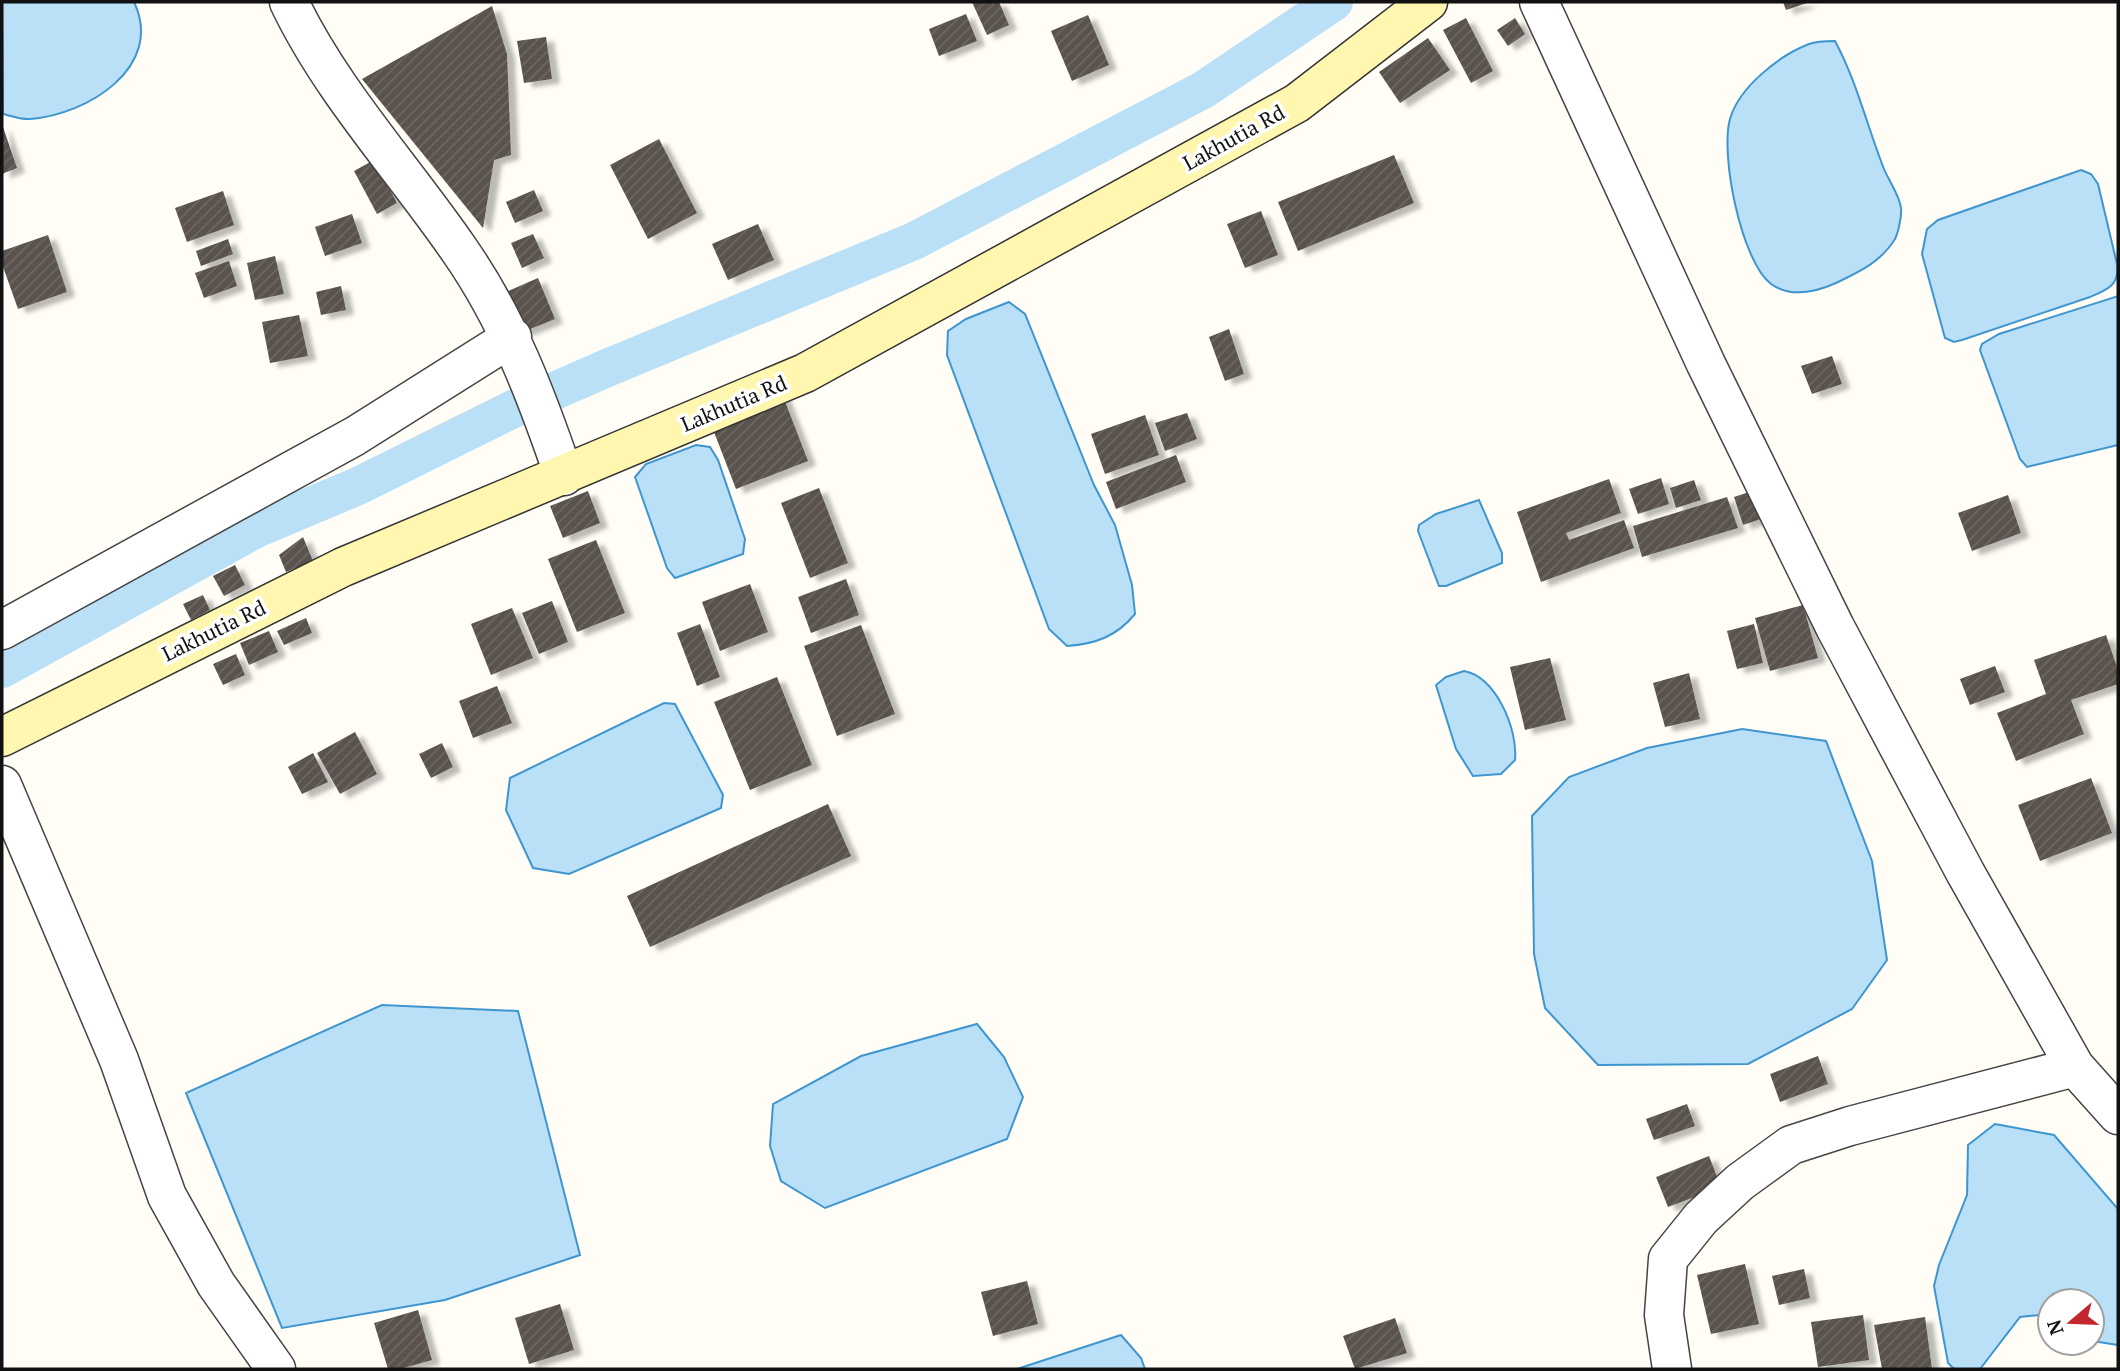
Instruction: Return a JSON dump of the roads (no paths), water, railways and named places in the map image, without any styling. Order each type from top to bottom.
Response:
[{"type":"street","points":[[289,2],[309,43],[461,252],[518,354],[564,476]]},
{"type":"street","name":"Lakhutia Rd","points":[[2,737],[343,567],[805,373],[1297,103],[1428,2]]},
{"type":"street","points":[[1539,2],[1706,364],[1835,627],[1965,872],[2075,1068],[2118,1115]]},
{"type":"street","points":[[2,630],[355,436],[518,354]]},
{"type":"street","points":[[2,785],[119,1060],[167,1196],[216,1284],[276,1369]]},
{"type":"street","points":[[1672,1369],[1664,1315],[1668,1259],[1701,1218],[1740,1182],[1791,1145],[1850,1126],[2075,1068]]},
{"type":"water","points":[[2,2],[134,2],[141,26],[139,47],[130,67],[115,83],[75,108],[30,119],[3,114]]},
{"type":"water","points":[[1835,41],[1856,88],[1884,169],[1899,199],[1900,224],[1889,247],[1861,270],[1820,289],[1787,291],[1771,284],[1760,272],[1742,231],[1728,156],[1730,119],[1742,95],[1774,64],[1809,44]]},
{"type":"water","points":[[2081,170],[2091,174],[2098,184],[2117,264],[2116,277],[2111,286],[2090,297],[1962,340],[1954,342],[1945,338],[1922,254],[1927,229],[1938,220]]},
{"type":"water","points":[[2118,296],[2118,445],[2027,467],[2020,459],[1980,350],[1982,344],[1999,334]]},
{"type":"water","points":[[1009,302],[1025,314],[1094,485],[1115,525],[1132,585],[1135,614],[1121,628],[1105,638],[1087,643],[1067,646],[1049,629],[947,355],[948,331],[966,319]]},
{"type":"water","points":[[696,445],[710,447],[718,460],[745,539],[743,554],[675,578],[667,568],[635,477],[646,464]]},
{"type":"water","points":[[1479,500],[1502,553],[1502,563],[1446,586],[1439,586],[1418,531],[1419,525],[1436,514]]},
{"type":"water","points":[[1464,671],[1476,675],[1486,683],[1503,706],[1509,720],[1515,760],[1501,774],[1473,776],[1456,749],[1436,685],[1446,677]]},
{"type":"water","points":[[664,703],[675,704],[723,795],[721,808],[569,874],[533,868],[506,810],[510,778]]},
{"type":"water","points":[[1742,729],[1826,741],[1872,861],[1887,960],[1852,1009],[1748,1064],[1598,1065],[1545,1008],[1534,954],[1532,816],[1569,777],[1647,748]]},
{"type":"water","points":[[382,1005],[518,1011],[580,1255],[445,1300],[282,1328],[186,1093]]},
{"type":"water","points":[[977,1024],[1004,1057],[1023,1097],[1007,1139],[825,1208],[781,1181],[770,1146],[773,1104],[861,1056]]},
{"type":"water","points":[[1995,1124],[2054,1135],[2118,1209],[2118,1345],[2106,1343],[2106,1287],[2036,1287],[2036,1315],[2020,1317],[1980,1369],[1954,1369],[1948,1363],[1934,1286],[1939,1265],[1967,1195],[1968,1145]]},
{"type":"water","points":[[1121,1335],[1141,1358],[1145,1369],[1017,1369]]},
{"type":"waterway","points":[[2,669],[256,529],[358,486],[513,409],[914,241],[1203,90],[1334,2]]}]
